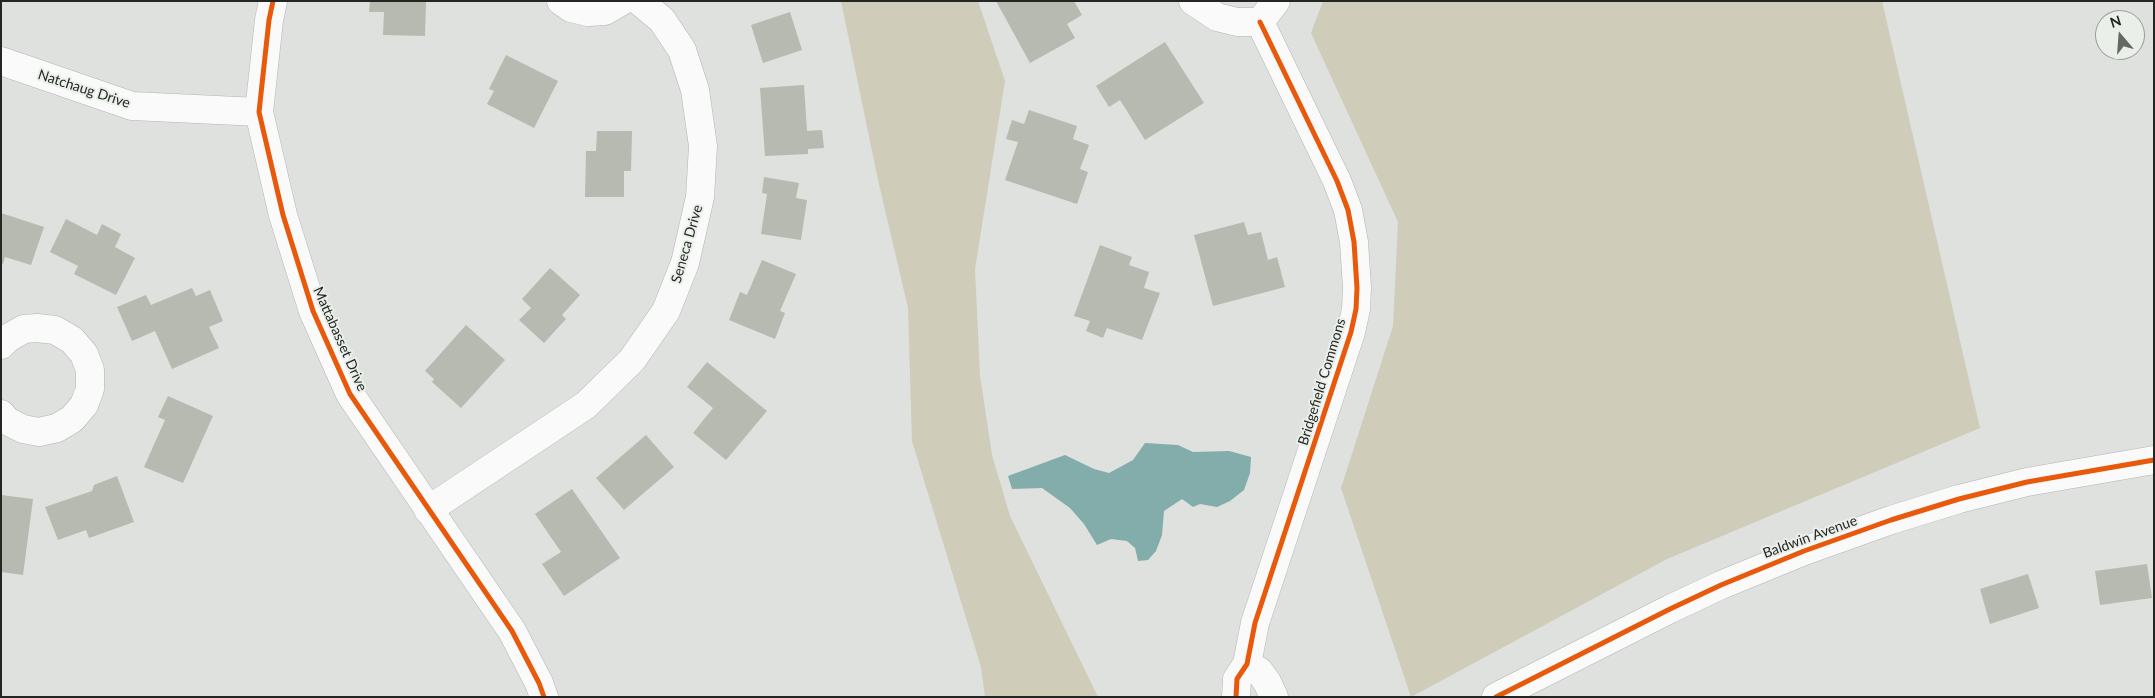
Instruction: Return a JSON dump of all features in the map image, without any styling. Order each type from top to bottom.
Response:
[{"type":"street","name":"Mattabasset Drive","points":[[273,1],[269,20],[259,112],[283,215],[313,312],[350,394],[512,631],[540,683],[544,697]]},
{"type":"street","points":[[561,1],[571,8],[588,12],[605,11],[622,1]]},
{"type":"street","name":"Seneca Drive","points":[[428,510],[586,405],[632,360],[666,311],[685,263],[700,197],[702,146],[695,90],[682,50],[662,20],[639,1]]},
{"type":"street","name":"Bridgefield Commons","points":[[1193,1],[1217,16],[1237,22],[1268,12],[1345,203],[1354,242],[1357,288],[1356,309],[1351,332],[1255,623],[1247,664],[1237,679],[1236,697]]},
{"type":"street","name":"Natchaug Drive","points":[[1,61],[132,106],[259,112]]},
{"type":"street","points":[[1,345],[8,338],[24,330],[37,328],[55,330],[72,340],[84,354],[90,370],[90,389],[84,405],[72,419],[57,428],[39,432],[23,429],[7,421],[1,414]]},
{"type":"street","name":"Baldwin Avenue","points":[[1496,697],[1696,597],[1756,570],[1813,548],[1892,520],[1992,490],[2154,460]]},
{"type":"street","points":[[1247,664],[1259,671],[1274,697]]},
{"type":"shaded area","points":[[841,1],[978,1],[1005,81],[975,269],[980,376],[992,455],[1010,516],[1098,697],[985,697],[981,667],[912,441],[908,308],[878,180]]},
{"type":"shaded area","points":[[1323,1],[1882,1],[1980,428],[1667,559],[1411,697],[1341,488],[1393,326],[1398,222],[1311,33]]},
{"type":"water","points":[[1145,443],[1178,445],[1193,452],[1229,451],[1251,457],[1250,473],[1244,490],[1230,501],[1217,507],[1200,504],[1193,507],[1182,499],[1164,511],[1162,535],[1156,551],[1148,560],[1138,561],[1135,548],[1127,541],[1111,539],[1097,545],[1084,524],[1070,508],[1042,488],[1012,489],[1008,476],[1065,455],[1094,469],[1109,473],[1133,460]]},
{"type":"building","points":[[370,1],[426,1],[425,36],[383,35],[384,12],[369,12]]},
{"type":"building","points":[[996,1],[1074,1],[1082,15],[1067,24],[1075,38],[1030,63]]},
{"type":"building","points":[[790,12],[802,50],[763,63],[751,25]]},
{"type":"building","points":[[1165,42],[1204,103],[1145,140],[1120,100],[1109,107],[1096,86]]},
{"type":"building","points":[[506,55],[558,81],[534,128],[487,104],[494,91],[489,89]]},
{"type":"building","points":[[804,85],[807,131],[822,130],[824,148],[808,149],[808,154],[765,156],[760,88]]},
{"type":"building","points":[[1029,110],[1077,126],[1073,139],[1089,145],[1080,169],[1088,172],[1077,204],[1005,180],[1018,142],[1006,139],[1012,120],[1024,124]]},
{"type":"building","points":[[597,131],[632,131],[631,171],[624,171],[624,197],[585,197],[586,151],[596,151]]},
{"type":"building","points":[[764,177],[799,183],[796,198],[807,200],[801,240],[761,234],[767,194],[762,193]]},
{"type":"building","points":[[1,213],[44,227],[31,265],[5,257],[3,264],[1,264]]},
{"type":"building","points":[[66,219],[97,235],[102,224],[121,234],[115,247],[135,258],[116,295],[74,274],[78,266],[50,252]]},
{"type":"building","points":[[1244,222],[1248,235],[1261,232],[1268,260],[1277,257],[1285,287],[1213,306],[1194,235]]},
{"type":"building","points":[[1100,245],[1132,257],[1129,265],[1149,272],[1144,288],[1160,293],[1142,340],[1107,328],[1103,338],[1086,331],[1090,321],[1074,316]]},
{"type":"building","points":[[762,260],[796,274],[780,311],[785,313],[775,339],[729,320],[740,292],[747,295]]},
{"type":"building","points":[[550,268],[580,295],[562,315],[566,319],[544,343],[519,320],[531,308],[522,299]]},
{"type":"building","points":[[192,288],[196,296],[210,290],[223,321],[209,327],[219,348],[172,369],[155,331],[132,341],[117,307],[146,295],[151,305]]},
{"type":"building","points":[[466,325],[505,360],[461,408],[432,382],[434,379],[425,371]]},
{"type":"building","points":[[707,362],[767,411],[726,460],[693,433],[713,408],[687,387]]},
{"type":"building","points":[[168,396],[213,416],[183,483],[144,467],[165,420],[158,417]]},
{"type":"building","points":[[646,435],[674,467],[624,510],[596,478]]},
{"type":"building","points":[[117,476],[134,522],[89,538],[86,530],[58,540],[45,507],[92,491],[94,485]]},
{"type":"building","points":[[572,489],[620,558],[564,596],[542,564],[561,552],[535,514]]},
{"type":"building","points":[[1,495],[33,499],[23,575],[1,572]]},
{"type":"building","points":[[2147,564],[2152,598],[2100,605],[2095,571]]},
{"type":"building","points":[[2028,574],[2039,608],[1990,624],[1980,589]]},
{"type":"cycle path","points":[[273,1],[269,20],[259,112],[283,215],[313,311],[350,394],[512,631],[539,683],[544,697]]},
{"type":"cycle path","points":[[1236,697],[1237,679],[1247,664],[1255,623],[1351,332],[1356,309],[1357,288],[1354,242],[1348,210],[1337,181],[1260,22]]},
{"type":"cycle path","points":[[1496,697],[1670,609],[1721,585],[1804,551],[1891,520],[1959,499],[2027,482],[2154,460]]}]
